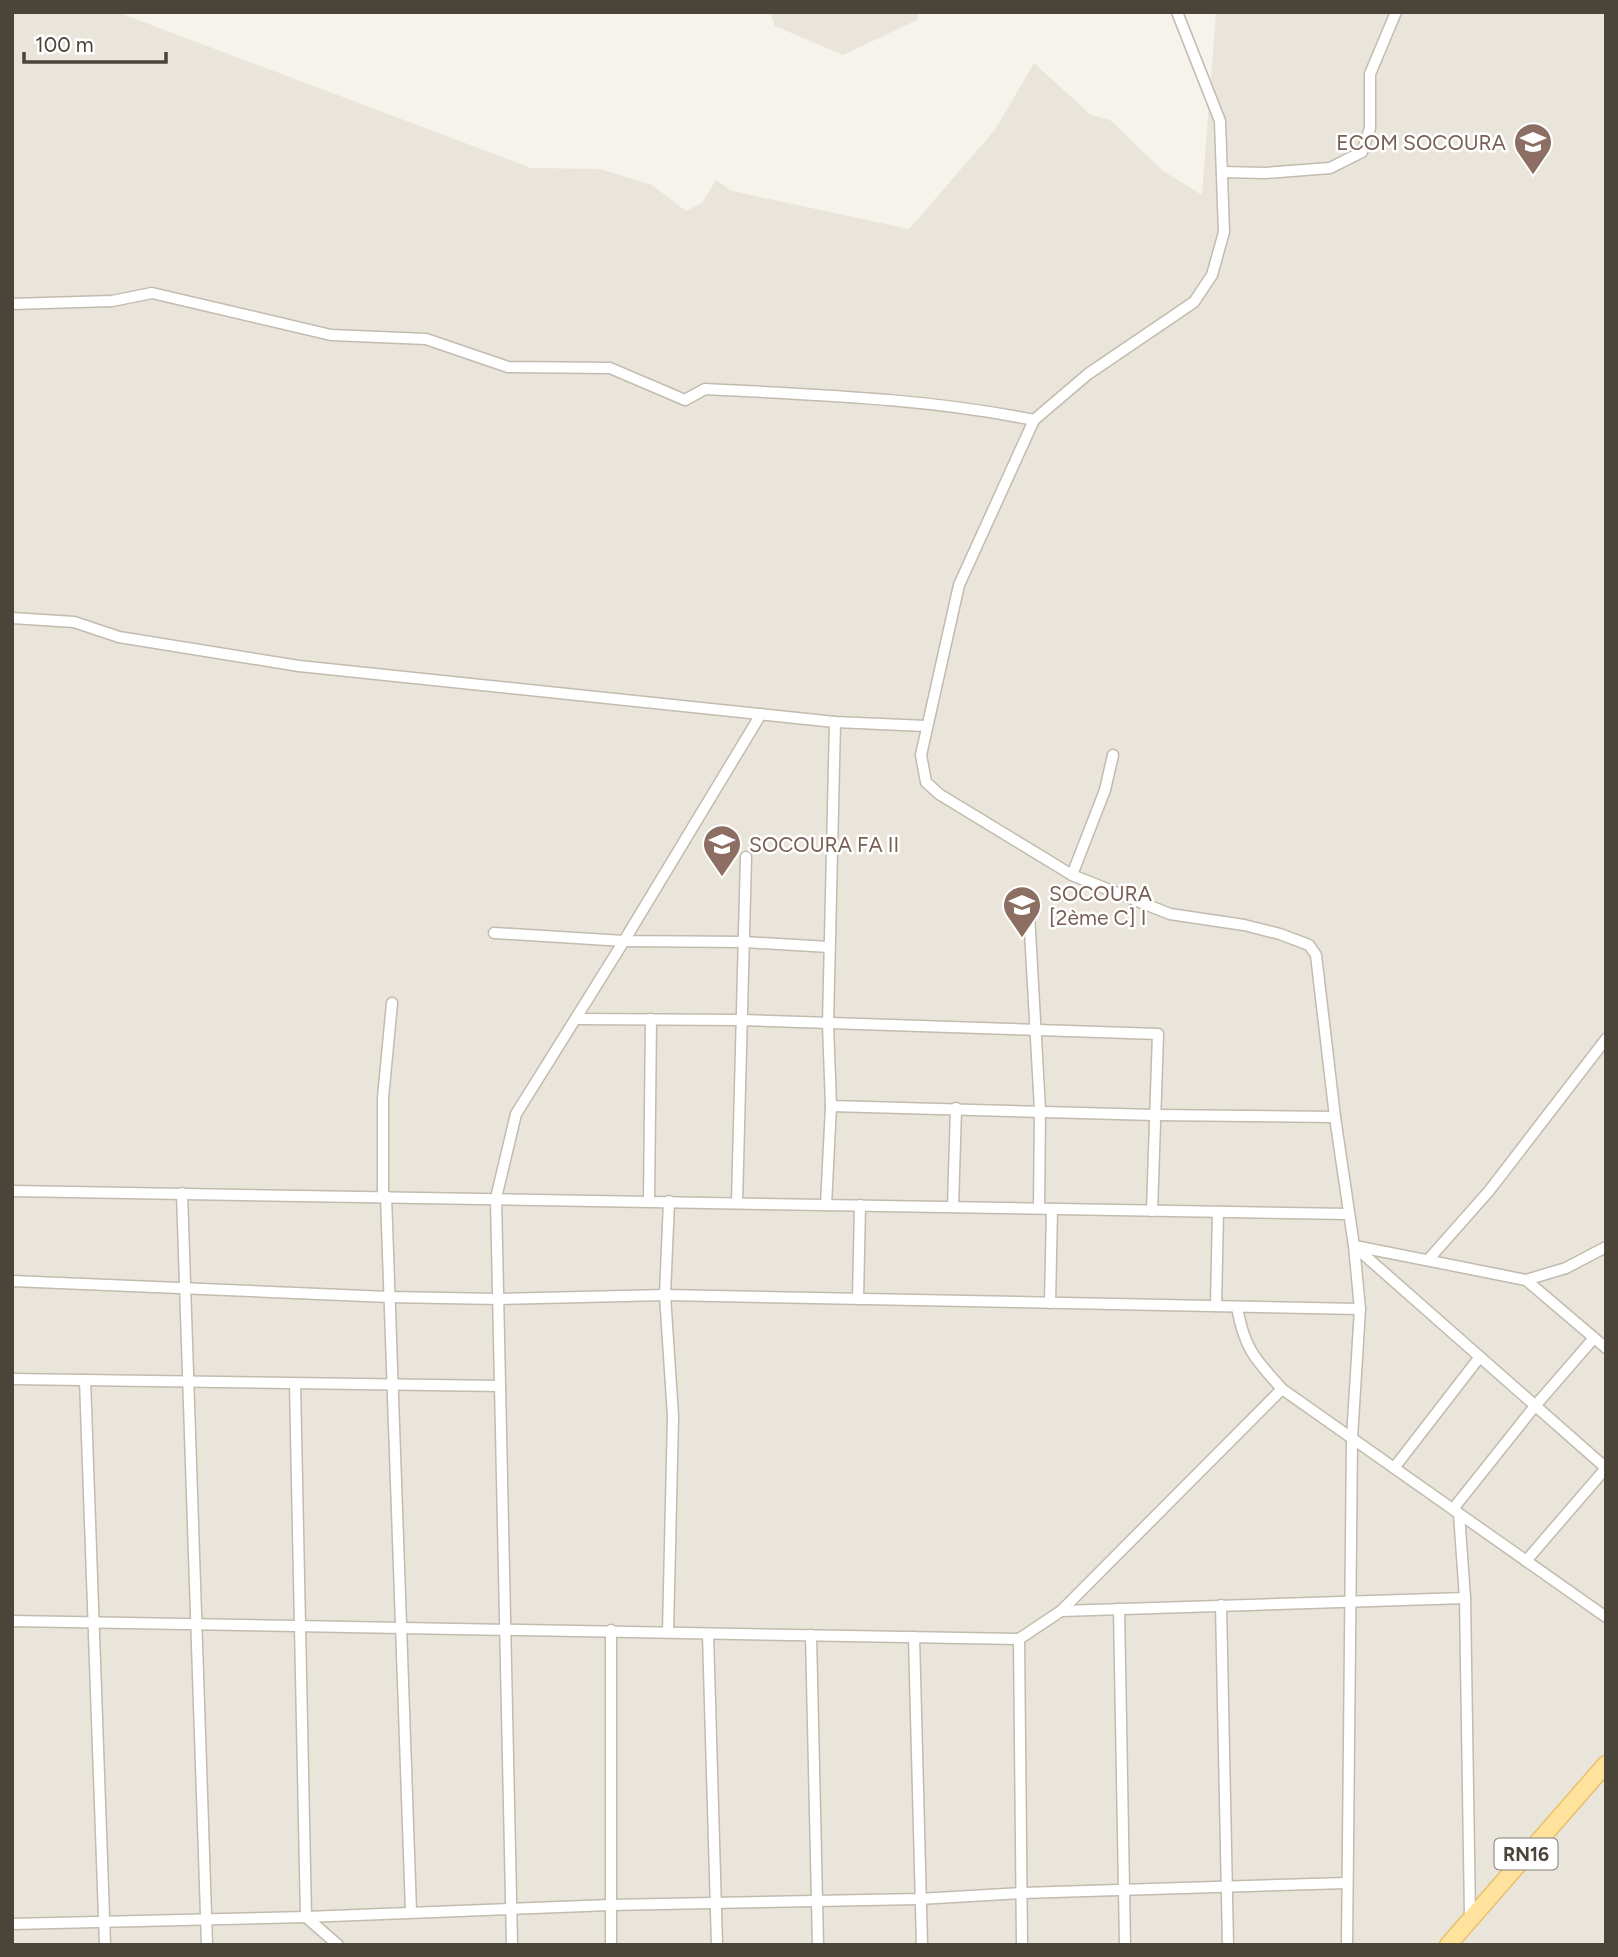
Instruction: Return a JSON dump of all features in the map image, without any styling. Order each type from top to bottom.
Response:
[{"type":"main road","name":"RN16","points":[[1448,1945],[1470,1916],[1606,1764]]},
{"type":"street","points":[[1177,12],[1220,121],[1224,232],[1212,275],[1194,302],[1088,374],[1034,420],[962,574],[921,755],[926,782],[939,794],[1072,875],[1170,914],[1244,925],[1309,945],[1316,955],[1360,1309],[1352,1438],[1347,1945]]},
{"type":"street","points":[[1222,172],[1265,173],[1330,168],[1362,152],[1370,128],[1370,74],[1396,12]]},
{"type":"street","points":[[12,304],[112,300],[152,293],[331,335],[426,339],[508,367],[610,368],[685,400],[705,389],[896,399],[1034,420]]},
{"type":"street","points":[[12,618],[74,622],[119,637],[299,666],[835,722],[926,726]]},
{"type":"street","points":[[512,1945],[496,1198],[516,1114],[761,714]]},
{"type":"street","points":[[826,1205],[831,1106],[828,1024],[835,722]]},
{"type":"street","points":[[1072,875],[1105,790],[1113,755]]},
{"type":"street","points":[[737,1203],[746,857]]},
{"type":"street","points":[[1030,913],[1030,960],[1037,1030],[1040,1110],[1039,1209]]},
{"type":"street","points":[[494,933],[624,941],[744,942],[829,947]]},
{"type":"street","points":[[392,1003],[383,1098],[385,1196],[411,1911]]},
{"type":"street","points":[[576,1019],[742,1020],[1158,1034],[1152,1210]]},
{"type":"street","points":[[649,1201],[651,1019]]},
{"type":"street","points":[[1428,1260],[1489,1191],[1606,1039]]},
{"type":"street","points":[[831,1106],[1335,1117]]},
{"type":"street","points":[[953,1207],[956,1108]]},
{"type":"street","points":[[12,1191],[1348,1214]]},
{"type":"street","points":[[182,1193],[207,1945]]},
{"type":"street","points":[[668,1632],[673,1416],[666,1295],[669,1201]]},
{"type":"street","points":[[858,1299],[860,1205]]},
{"type":"street","points":[[1050,1303],[1052,1209]]},
{"type":"street","points":[[1216,1306],[1218,1212]]},
{"type":"street","points":[[1354,1246],[1526,1280],[1566,1268],[1606,1247]]},
{"type":"street","points":[[1354,1246],[1606,1468],[1525,1561]]},
{"type":"street","points":[[1526,1280],[1606,1348]]},
{"type":"street","points":[[12,1281],[388,1297],[498,1299],[666,1295],[1360,1309]]},
{"type":"street","points":[[1237,1307],[1240,1326],[1252,1356],[1282,1389],[1525,1561],[1603,1611]]},
{"type":"street","points":[[1470,1916],[1465,1598],[1456,1512],[1535,1406],[1594,1338]]},
{"type":"street","points":[[1394,1468],[1479,1358]]},
{"type":"street","points":[[12,1379],[500,1386]]},
{"type":"street","points":[[85,1380],[105,1945]]},
{"type":"street","points":[[295,1384],[306,1917],[338,1945]]},
{"type":"street","points":[[12,1621],[1019,1639],[1061,1611],[1282,1389]]},
{"type":"street","points":[[1061,1611],[1465,1598]]},
{"type":"street","points":[[1221,1605],[1228,1945]]},
{"type":"street","points":[[1119,1609],[1125,1945]]},
{"type":"street","points":[[611,1630],[611,1945]]},
{"type":"street","points":[[708,1634],[717,1945]]},
{"type":"street","points":[[811,1635],[818,1945]]},
{"type":"street","points":[[914,1637],[922,1945]]},
{"type":"street","points":[[1019,1639],[1022,1945]]},
{"type":"street","points":[[12,1924],[306,1917],[610,1905],[919,1899],[1022,1893],[1347,1883]]},
{"type":"shaded area","points":[[12,12],[117,12],[531,168],[600,169],[652,185],[686,211],[702,203],[716,180],[732,191],[909,229],[995,130],[1034,63],[1091,115],[1110,120],[1163,171],[1202,195],[1216,12],[1606,12],[1606,1945],[12,1945]]},
{"type":"shaded area","points":[[770,12],[918,12],[917,20],[843,55],[775,26]]},
{"type":"place","name":"ECOM SOCOURA","points":[[1533,176]]},
{"type":"place","name":"SOCOURA FA II","points":[[722,878]]},
{"type":"place","name":"SOCOURA [2ème C] I","points":[[1022,939]]}]
